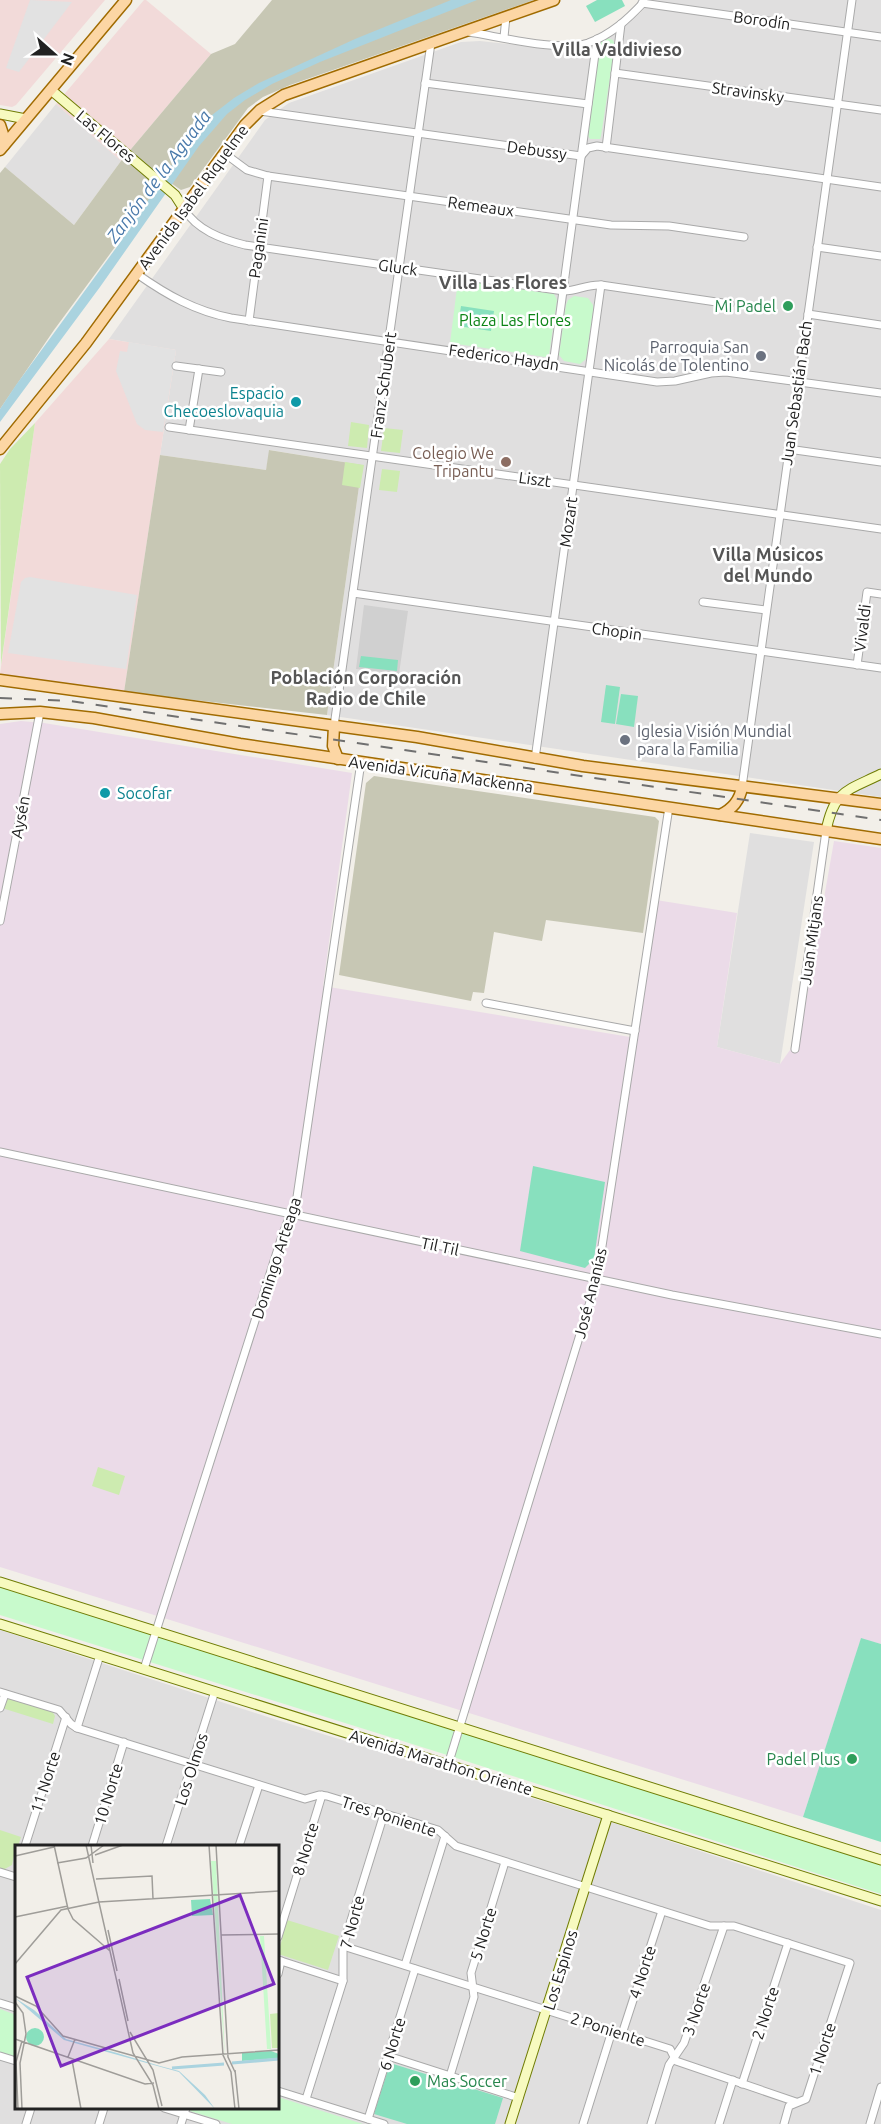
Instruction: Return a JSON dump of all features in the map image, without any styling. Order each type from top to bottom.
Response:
[{"type":"main road","points":[[2,148],[126,0]]},
{"type":"main road","name":"Avenida Isabel Riquelme","points":[[0,449],[86,344],[224,153],[245,125],[260,110],[284,95],[554,0]]},
{"type":"main road","name":"Las Flores","points":[[51,90],[158,180],[174,195],[184,209]]},
{"type":"main road","points":[[0,114],[26,119]]},
{"type":"main road","points":[[0,125],[3,134],[2,148]]},
{"type":"main road","name":"Avenida Vicuña Mackenna","points":[[0,680],[429,739],[535,759],[881,804]]},
{"type":"main road","name":"Avenida Vicuña Mackenna","points":[[0,714],[40,712],[94,718],[338,759],[881,839]]},
{"type":"main road","points":[[334,726],[333,746],[338,759]]},
{"type":"main road","points":[[826,831],[831,808],[837,798],[881,774]]},
{"type":"main road","points":[[720,814],[734,805],[740,796],[742,786]]},
{"type":"main road","points":[[0,1582],[881,1860]]},
{"type":"main road","name":"Avenida Marathon Oriente","points":[[0,1624],[881,1901]]},
{"type":"main road","name":"Los Espinos","points":[[510,2124],[608,1815]]},
{"type":"street","name":"Juan Sebastián Bach","points":[[742,786],[852,0]]},
{"type":"street","points":[[463,31],[563,45],[582,44],[597,39],[621,24],[644,2]]},
{"type":"street","name":"Borodín","points":[[644,2],[881,36]]},
{"type":"street","points":[[504,37],[506,17]]},
{"type":"street","points":[[606,148],[621,24]]},
{"type":"street","points":[[553,365],[597,39]]},
{"type":"street","name":"Franz Schubert","points":[[334,726],[431,44]]},
{"type":"street","name":"Stravinsky","points":[[615,73],[881,110]]},
{"type":"street","points":[[425,83],[588,104]]},
{"type":"street","name":"Debussy","points":[[260,110],[581,156],[588,148],[597,146]]},
{"type":"street","points":[[584,133],[589,142],[606,148],[881,187]]},
{"type":"street","name":"Remeaux","points":[[224,153],[247,170],[268,176],[618,226],[669,226],[744,237]]},
{"type":"street","name":"Paganini","points":[[249,321],[268,176]]},
{"type":"street","name":"Gluck","points":[[184,209],[191,220],[218,236],[258,248],[564,291],[601,285],[730,304]]},
{"type":"street","points":[[817,247],[881,256]]},
{"type":"street","name":"Federico Haydn","points":[[137,274],[171,297],[194,308],[218,316],[249,321],[657,381],[675,381],[726,372],[881,393]]},
{"type":"street","name":"Mozart","points":[[535,759],[601,285]]},
{"type":"street","points":[[808,314],[881,325]]},
{"type":"street","points":[[176,366],[221,372]]},
{"type":"street","points":[[189,430],[199,369]]},
{"type":"street","name":"Liszt","points":[[169,427],[881,529]]},
{"type":"street","points":[[788,449],[881,462]]},
{"type":"street","name":"Vivaldi","points":[[857,665],[867,592],[881,594]]},
{"type":"street","name":"Chopin","points":[[353,593],[881,668]]},
{"type":"street","points":[[703,602],[766,610]]},
{"type":"street","name":"Aysén","points":[[0,921],[40,712]]},
{"type":"street","name":"Domingo Arteaga","points":[[144,1670],[282,1236],[297,1197],[361,762]]},
{"type":"street","name":"José Ananías","points":[[448,1765],[597,1279],[669,807]]},
{"type":"street","name":"Juan Mitjans","points":[[795,1049],[826,831]]},
{"type":"street","points":[[486,1003],[635,1031]]},
{"type":"street","name":"Til Til","points":[[0,1152],[597,1279],[881,1334]]},
{"type":"street","points":[[77,1728],[100,1655]]},
{"type":"street","name":"Los Olmos","points":[[166,1845],[215,1691]]},
{"type":"street","points":[[0,1708],[2,1693]]},
{"type":"street","name":"Tres Poniente","points":[[2,1693],[59,1710],[77,1728],[304,1799],[322,1795],[438,1830],[456,1846],[505,1862],[710,1926],[734,1926],[850,1963]]},
{"type":"street","name":"11 Norte","points":[[25,1845],[66,1717]]},
{"type":"street","name":"10 Norte","points":[[92,1845],[124,1742]]},
{"type":"street","points":[[239,1845],[259,1785]]},
{"type":"street","name":"8 Norte","points":[[279,1934],[322,1795]]},
{"type":"street","name":"7 Norte","points":[[306,2099],[343,1981],[343,1946],[384,1814]]},
{"type":"street","points":[[405,1965],[446,1836]]},
{"type":"street","name":"5 Norte","points":[[450,2076],[474,1997],[471,1973],[505,1862]]},
{"type":"street","points":[[0,1883],[2,1873]]},
{"type":"street","name":"4 Norte","points":[[622,2034],[662,1911]]},
{"type":"street","name":"3 Norte","points":[[651,2124],[669,2065],[684,2043],[724,1926]]},
{"type":"street","name":"2 Norte","points":[[742,2084],[788,1943]]},
{"type":"street","name":"2 Poniente","points":[[343,1946],[670,2049],[676,2061],[796,2102]]},
{"type":"street","points":[[280,1961],[343,1981]]},
{"type":"street","name":"1 Norte","points":[[783,2124],[789,2106],[806,2099],[850,1963]]},
{"type":"street","name":"6 Norte","points":[[368,2119],[415,1969]]},
{"type":"street","points":[[0,2003],[15,2008]]},
{"type":"street","points":[[583,2124],[612,2031]]},
{"type":"street","points":[[0,2056],[15,2061]]},
{"type":"street","points":[[388,2056],[519,2098]]},
{"type":"street","points":[[719,2124],[733,2080]]},
{"type":"street","points":[[870,2124],[881,2087]]},
{"type":"street","points":[[279,2091],[384,2124]]},
{"type":"street","points":[[26,2124],[31,2109]]},
{"type":"street","points":[[99,2124],[104,2109]]},
{"type":"street","points":[[181,2124],[185,2111],[216,2124]]},
{"type":"shaded area","points":[[0,0],[105,0],[12,107],[0,105]]},
{"type":"shaded area","points":[[30,0],[72,2],[19,72],[6,68]]},
{"type":"shaded area","points":[[144,0],[211,54],[121,161],[56,104]]},
{"type":"shaded area","points":[[272,0],[534,0],[290,85],[263,97],[248,108],[190,187],[181,190],[165,179],[54,330],[0,409],[0,173],[5,167],[74,225],[121,161],[211,54],[235,44]]},
{"type":"shaded area","points":[[651,0],[881,0],[881,797],[327,715],[362,465],[270,450],[266,470],[160,455],[176,350],[109,339],[265,120],[289,103],[461,42],[480,41],[574,51],[602,38],[640,13]]},
{"type":"shaded area","points":[[56,104],[121,161],[74,225],[5,167]]},
{"type":"shaded area","points":[[109,339],[176,350],[124,692],[0,674],[35,423]]},
{"type":"shaded area","points":[[129,342],[176,350],[163,432],[145,430],[137,424],[116,371],[120,351],[127,352]]},
{"type":"shaded area","points":[[269,450],[362,465],[327,715],[124,692],[160,455],[266,470]]},
{"type":"shaded area","points":[[30,577],[137,595],[126,669],[8,653],[21,582]]},
{"type":"shaded area","points":[[364,605],[408,611],[399,674],[356,669]]},
{"type":"shaded area","points":[[21,721],[352,773],[323,986],[630,1037],[656,900],[737,913],[717,1047],[780,1064],[800,1036],[834,841],[881,848],[881,1644],[861,1639],[803,1817],[0,1567],[0,724]]},
{"type":"shaded area","points":[[638,731],[653,733],[650,758],[635,756]]},
{"type":"shaded area","points":[[374,776],[655,817],[659,821],[643,933],[546,920],[542,941],[494,932],[484,993],[473,992],[471,1001],[339,975],[366,783]]},
{"type":"shaded area","points":[[750,833],[814,842],[780,1064],[717,1047]]},
{"type":"shaded area","points":[[0,1630],[277,1720],[623,1826],[881,1910],[881,2124],[0,2124]]},
{"type":"green space","points":[[597,0],[622,0],[625,6],[595,22],[586,6]]},
{"type":"green space","points":[[607,38],[613,40],[615,45],[601,136],[600,139],[590,139],[587,134],[600,43]]},
{"type":"green space","name":"Plaza Las Flores","points":[[458,280],[554,294],[557,300],[549,355],[545,357],[450,343]]},
{"type":"green space","points":[[574,296],[588,298],[593,305],[586,359],[580,364],[564,361],[559,355],[566,305],[568,300]]},
{"type":"green space","points":[[461,306],[494,311],[491,331],[458,326]]},
{"type":"green space","points":[[351,422],[369,425],[367,448],[348,446]]},
{"type":"green space","points":[[35,423],[1,665],[0,464],[10,449]]},
{"type":"green space","points":[[384,428],[403,430],[400,453],[381,451]]},
{"type":"green space","points":[[345,462],[364,465],[360,488],[342,485]]},
{"type":"green space","points":[[382,469],[400,471],[397,492],[379,490]]},
{"type":"green space","points":[[361,656],[398,660],[397,671],[359,667]]},
{"type":"green space","points":[[606,685],[620,687],[615,724],[601,722]]},
{"type":"green space","points":[[621,694],[638,696],[634,727],[616,724]]},
{"type":"green space","points":[[533,1166],[605,1182],[594,1259],[585,1268],[520,1251]]},
{"type":"green space","points":[[98,1467],[125,1476],[119,1495],[92,1486]]},
{"type":"green space","points":[[0,1586],[881,1864],[881,1894],[0,1615]]},
{"type":"green space","name":"Padel Plus","points":[[861,1638],[881,1644],[881,1842],[803,1817]]},
{"type":"green space","points":[[5,1697],[52,1711],[55,1716],[53,1724],[2,1708]]},
{"type":"green space","points":[[0,1830],[21,1837],[18,1845],[15,1845],[12,1865],[3,1870],[0,1869]]},
{"type":"green space","points":[[287,1920],[339,1936],[328,1970],[279,1954]]},
{"type":"green space","points":[[0,2009],[15,2015],[15,2057],[0,2052]]},
{"type":"green space","name":"Mas Soccer","points":[[390,2063],[503,2098],[495,2124],[407,2124],[374,2114]]},
{"type":"green space","points":[[279,2097],[363,2124],[232,2124],[183,2109],[279,2109]]},
{"type":"water","points":[[451,0],[477,0],[320,62],[272,84],[227,114],[199,146],[100,287],[0,422],[0,409],[16,385],[116,248],[186,144],[212,115],[259,83],[355,39]]},
{"type":"railway","points":[[0,698],[70,701],[881,820]]},
{"type":"place","name":"Mi Padel","points":[[788,306]]},
{"type":"place","name":"Parroquia San Nicolás de Tolentino","points":[[761,356]]},
{"type":"place","name":"Espacio Checoeslovaquia","points":[[296,402]]},
{"type":"place","name":"Colegio We Tripantu","points":[[506,462]]},
{"type":"place","name":"Iglesia Visión Mundial para la Familia","points":[[625,740]]},
{"type":"place","name":"Socofar","points":[[105,793]]},
{"type":"place","name":"Padel Plus","points":[[852,1759]]},
{"type":"place","name":"Mas Soccer","points":[[415,2081]]},
{"type":"district","name":"Villa Valdivieso","points":[[617,49]]},
{"type":"district","name":"Villa Las Flores","points":[[503,282]]},
{"type":"district","name":"Villa Músicos del Mundo","points":[[768,564]]},
{"type":"district","name":"Población Corporación Radio de Chile","points":[[366,687]]},
{"type":"water label","name":"Zanjón de la Aguada","points":[[158,176]]}]
